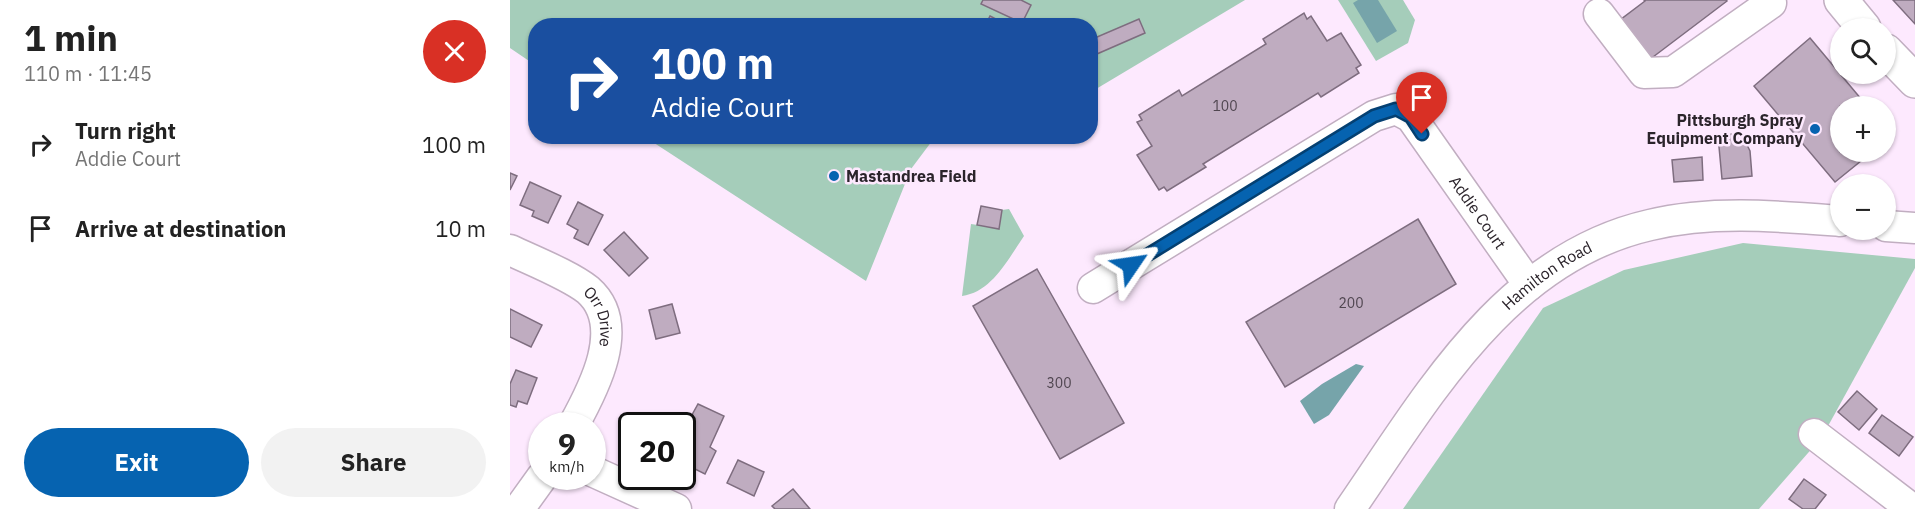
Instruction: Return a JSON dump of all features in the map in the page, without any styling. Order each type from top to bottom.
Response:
[{"type":"main road","points":[[1841,0],[1856,18]]},
{"type":"main road","points":[[1896,61],[1915,81]]},
{"type":"street","points":[[1599,14],[1644,73],[1673,72],[1771,3],[1769,0]]},
{"type":"street","name":"Addie Court","points":[[1093,288],[1374,116],[1396,109],[1411,117],[1529,285]]},
{"type":"street","name":"Hamilton Road","points":[[1350,509],[1448,367],[1505,305],[1557,265],[1618,234],[1651,224],[1744,215],[1830,220]]},
{"type":"street","points":[[1896,227],[1915,228]]},
{"type":"street","name":"Orr Drive","points":[[510,250],[577,283],[589,291],[599,306],[605,325],[606,344],[589,398],[581,412]]},
{"type":"street","points":[[1814,434],[1911,509]]},
{"type":"street","points":[[606,477],[676,509]]},
{"type":"street","points":[[519,509],[533,490]]},
{"type":"shaded area","points":[[510,0],[1245,0],[1098,88],[1098,18],[528,18],[528,60],[510,48]]},
{"type":"shaded area","points":[[1338,0],[1403,0],[1415,20],[1408,43],[1376,61]]},
{"type":"shaded area","points":[[1358,0],[1378,0],[1397,31],[1377,43],[1353,3]]},
{"type":"shaded area","points":[[656,144],[930,144],[911,169],[866,281]]},
{"type":"shaded area","points":[[1009,209],[1024,236],[991,281],[973,293],[962,296],[971,224],[998,228],[1002,210]]},
{"type":"shaded area","points":[[1743,243],[1915,259],[1915,268],[1822,437],[1759,509],[1403,509],[1543,308],[1624,270]]},
{"type":"shaded area","points":[[1356,364],[1364,366],[1329,415],[1314,424],[1300,401],[1322,384]]},
{"type":"building","points":[[983,0],[1021,0],[1031,5],[1024,18],[1011,18],[981,4]]},
{"type":"building","points":[[1644,0],[1727,1],[1649,60],[1620,20]]},
{"type":"building","points":[[1893,0],[1915,0],[1915,24]]},
{"type":"building","points":[[1304,13],[1307,19],[1311,16],[1327,41],[1341,33],[1361,65],[1356,68],[1359,73],[1321,97],[1318,93],[1203,164],[1206,167],[1167,191],[1164,187],[1159,190],[1137,155],[1152,146],[1137,122],[1142,120],[1139,115],[1179,90],[1182,96],[1266,44],[1263,39]]},
{"type":"building","points":[[1139,19],[1145,33],[1098,54],[1098,37]]},
{"type":"building","name":"Pittsburgh Spray Equipment Company","points":[[1810,38],[1830,62],[1830,84],[1849,84],[1859,96],[1830,96],[1830,162],[1860,162],[1845,174],[1830,174],[1830,176],[1754,86]]},
{"type":"building","points":[[1741,133],[1750,151],[1752,176],[1722,179],[1718,136]]},
{"type":"building","points":[[1702,157],[1703,180],[1674,182],[1672,160]]},
{"type":"building","points":[[510,173],[517,176],[510,190]]},
{"type":"building","points":[[530,182],[561,196],[548,223],[532,216],[534,211],[520,205]]},
{"type":"building","points":[[578,202],[603,215],[588,245],[574,238],[578,230],[567,224]]},
{"type":"building","points":[[981,206],[1002,210],[999,229],[977,225]]},
{"type":"building","points":[[1418,219],[1456,284],[1285,387],[1246,322]]},
{"type":"building","points":[[624,232],[648,258],[629,276],[604,250]]},
{"type":"building","points":[[1037,269],[1124,423],[1060,459],[973,306]]},
{"type":"building","points":[[672,304],[680,333],[656,339],[649,310]]},
{"type":"building","points":[[510,309],[542,325],[531,347],[510,337]]},
{"type":"building","points":[[516,370],[537,378],[527,404],[518,401],[516,407],[510,405],[510,384]]},
{"type":"building","points":[[1857,391],[1877,409],[1859,430],[1838,412]]},
{"type":"building","points":[[698,404],[724,416],[710,447],[716,451],[705,474],[696,470],[696,412],[694,412]]},
{"type":"building","points":[[1882,415],[1913,437],[1899,456],[1869,433]]},
{"type":"building","points":[[738,460],[764,472],[754,496],[727,483]]},
{"type":"building","points":[[1804,479],[1826,495],[1815,509],[1803,509],[1789,499]]},
{"type":"building","points":[[793,489],[810,509],[775,509],[772,506]]},
{"type":"place","name":"Pittsburgh Spray Equipment Company","points":[[1815,129]]},
{"type":"place","name":"Mastandrea Field","points":[[834,176]]},
{"type":"route","points":[[1131,265],[1374,116],[1396,109],[1411,117],[1422,134]]}]
